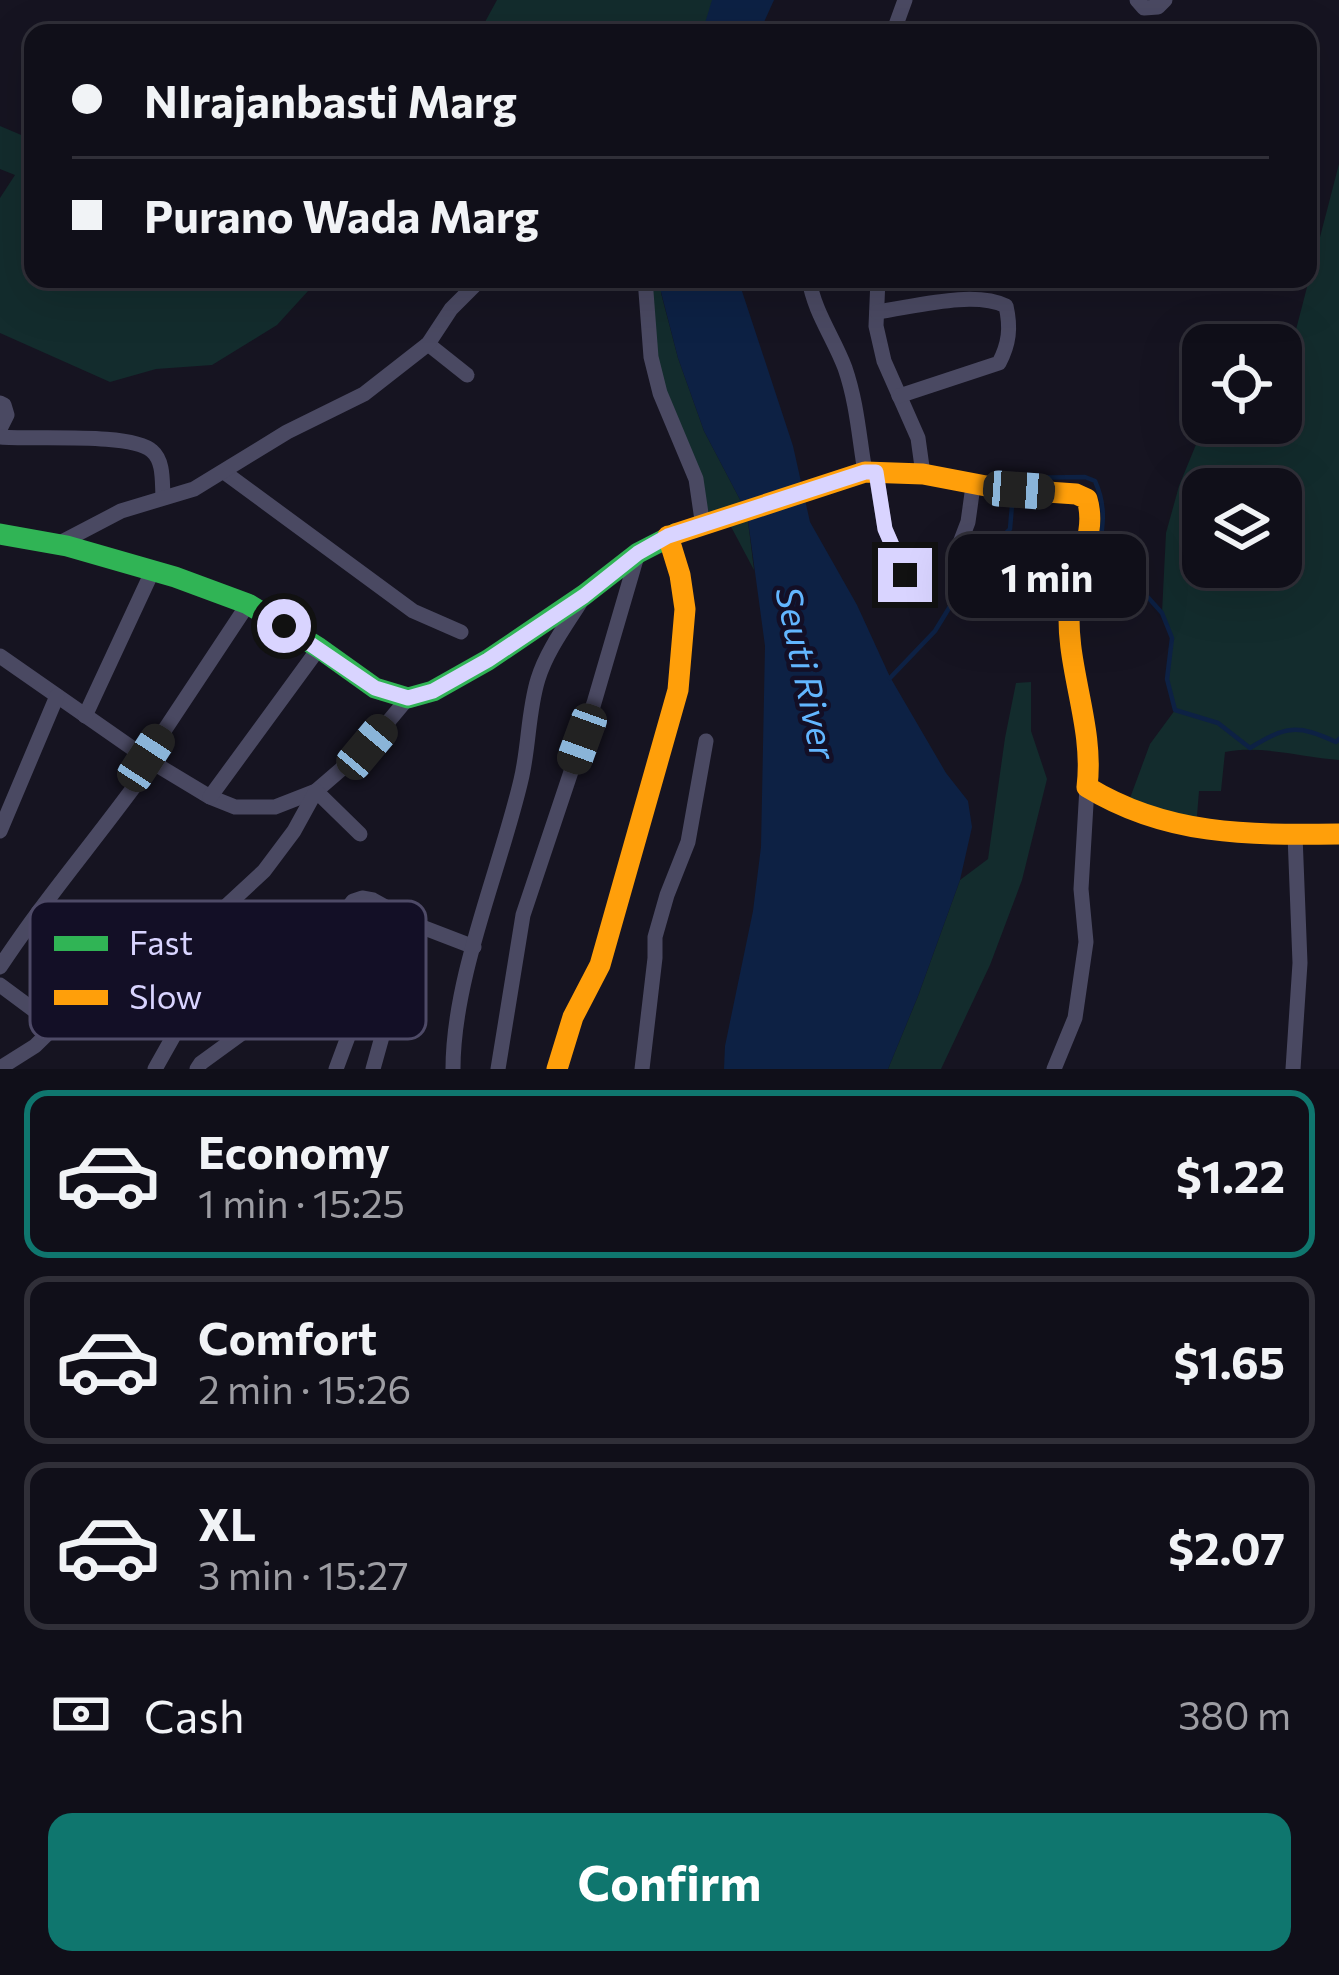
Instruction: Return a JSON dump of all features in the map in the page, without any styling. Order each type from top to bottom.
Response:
[{"type":"street","points":[[1141,4],[1158,7],[1165,0]]},
{"type":"street","points":[[58,544],[122,511],[194,488],[271,441],[364,394],[428,344],[472,288]]},
{"type":"street","points":[[646,288],[651,358],[660,393],[696,479],[703,527]]},
{"type":"street","points":[[812,288],[858,411],[863,474],[905,575]]},
{"type":"street","points":[[878,288],[876,326],[884,362],[918,438],[923,474]]},
{"type":"street","points":[[877,312],[958,300],[992,299],[1006,307],[1008,346],[999,363],[899,396]]},
{"type":"street","points":[[428,344],[467,375]]},
{"type":"street","points":[[0,403],[7,415],[0,433],[103,439],[136,443],[153,451],[160,464],[164,496]]},
{"type":"street","points":[[224,472],[413,611],[461,632]]},
{"type":"street","points":[[0,534],[58,544],[248,604],[375,688],[408,698],[433,691],[488,660],[668,536],[863,474],[923,474],[973,486],[1076,494],[1087,499],[1091,531],[1070,596],[1070,628],[1090,758],[1081,889],[1087,942],[1076,1018],[1054,1069]]},
{"type":"street","points":[[955,556],[968,523],[973,486]]},
{"type":"street","points":[[557,1069],[573,1017],[600,965],[678,690],[685,609],[668,536]]},
{"type":"street","points":[[498,1069],[523,915],[638,553]]},
{"type":"street","points":[[86,716],[152,572]]},
{"type":"street","points":[[453,1069],[460,1007],[521,778],[537,681],[584,596]]},
{"type":"street","points":[[47,901],[107,826],[248,604]]},
{"type":"street","points":[[210,796],[319,648]]},
{"type":"street","points":[[0,656],[149,760],[235,807],[274,807],[316,790],[367,747],[408,698]]},
{"type":"street","points":[[0,830],[57,696]]},
{"type":"street","points":[[642,1069],[655,937],[688,842],[706,741]]},
{"type":"street","points":[[1087,787],[1106,801],[1181,826],[1339,834]]},
{"type":"street","points":[[316,790],[360,834]]},
{"type":"street","points":[[232,901],[264,871],[294,831],[316,790]]},
{"type":"street","points":[[1293,1069],[1300,963],[1295,835]]},
{"type":"street","points":[[0,967],[30,923]]},
{"type":"street","points":[[426,927],[474,947]]},
{"type":"street","points":[[0,986],[30,1007]]},
{"type":"street","points":[[0,1068],[42,1039]]},
{"type":"street","points":[[155,1069],[171,1039]]},
{"type":"street","points":[[197,1069],[234,1039]]},
{"type":"street","points":[[336,1069],[347,1039]]},
{"type":"street","points":[[373,1069],[381,1039]]},
{"type":"green space","points":[[497,0],[714,0],[705,24],[484,24]]},
{"type":"green space","points":[[0,126],[24,136],[24,288],[311,288],[277,325],[212,365],[156,369],[110,382],[0,333],[0,198],[15,175],[0,169]]},
{"type":"green space","points":[[1339,164],[1339,760],[1267,751],[1225,752],[1221,791],[1199,791],[1196,828],[1126,809],[1150,744],[1175,710],[1167,679],[1172,638],[1162,613],[1166,533],[1179,486],[1182,479],[1182,588],[1302,588],[1302,468],[1186,468],[1196,444],[1302,444],[1302,324],[1297,324],[1307,288],[1317,288],[1317,249]]},
{"type":"green space","points":[[646,288],[661,288],[678,358],[704,431],[747,513],[754,570],[727,519],[703,527],[696,479],[660,393]]},
{"type":"green space","points":[[1031,682],[1031,731],[1047,779],[1022,880],[990,965],[941,1069],[888,1069],[960,880],[988,859],[1016,683]]},
{"type":"water","points":[[712,0],[774,0],[763,24],[705,24]]},
{"type":"water","name":"Seuti River","points":[[661,288],[741,288],[793,446],[810,522],[857,605],[890,677],[946,773],[968,801],[972,827],[960,880],[888,1069],[724,1069],[761,847],[765,646],[747,513],[704,431]]},
{"type":"waterway","points":[[1015,482],[1015,478],[1085,477],[1095,481],[1103,511],[1097,561],[1136,584],[1162,613],[1172,638],[1167,679],[1175,710],[1218,723],[1250,748],[1292,730],[1339,739]]},
{"type":"waterway","points":[[890,678],[935,631],[979,559],[1010,529],[1013,493]]},
{"type":"traffic: fast","points":[[0,534],[67,546],[248,604],[375,688],[408,698],[433,691],[488,660],[638,553],[675,534]]},
{"type":"traffic: slow","points":[[675,534],[865,472],[923,474],[1007,490]]},
{"type":"traffic: slow","points":[[1019,490],[1076,494],[1087,499],[1090,512],[1072,587],[1069,623],[1087,740],[1087,787],[1178,824],[1272,834],[1339,834]]},
{"type":"traffic: slow","points":[[557,1069],[573,1017],[600,965],[678,690],[685,609],[668,536]]},
{"type":"route","points":[[284,626],[375,688],[408,698],[433,691],[488,660],[668,536],[865,472],[876,472],[885,529],[905,575]]}]
